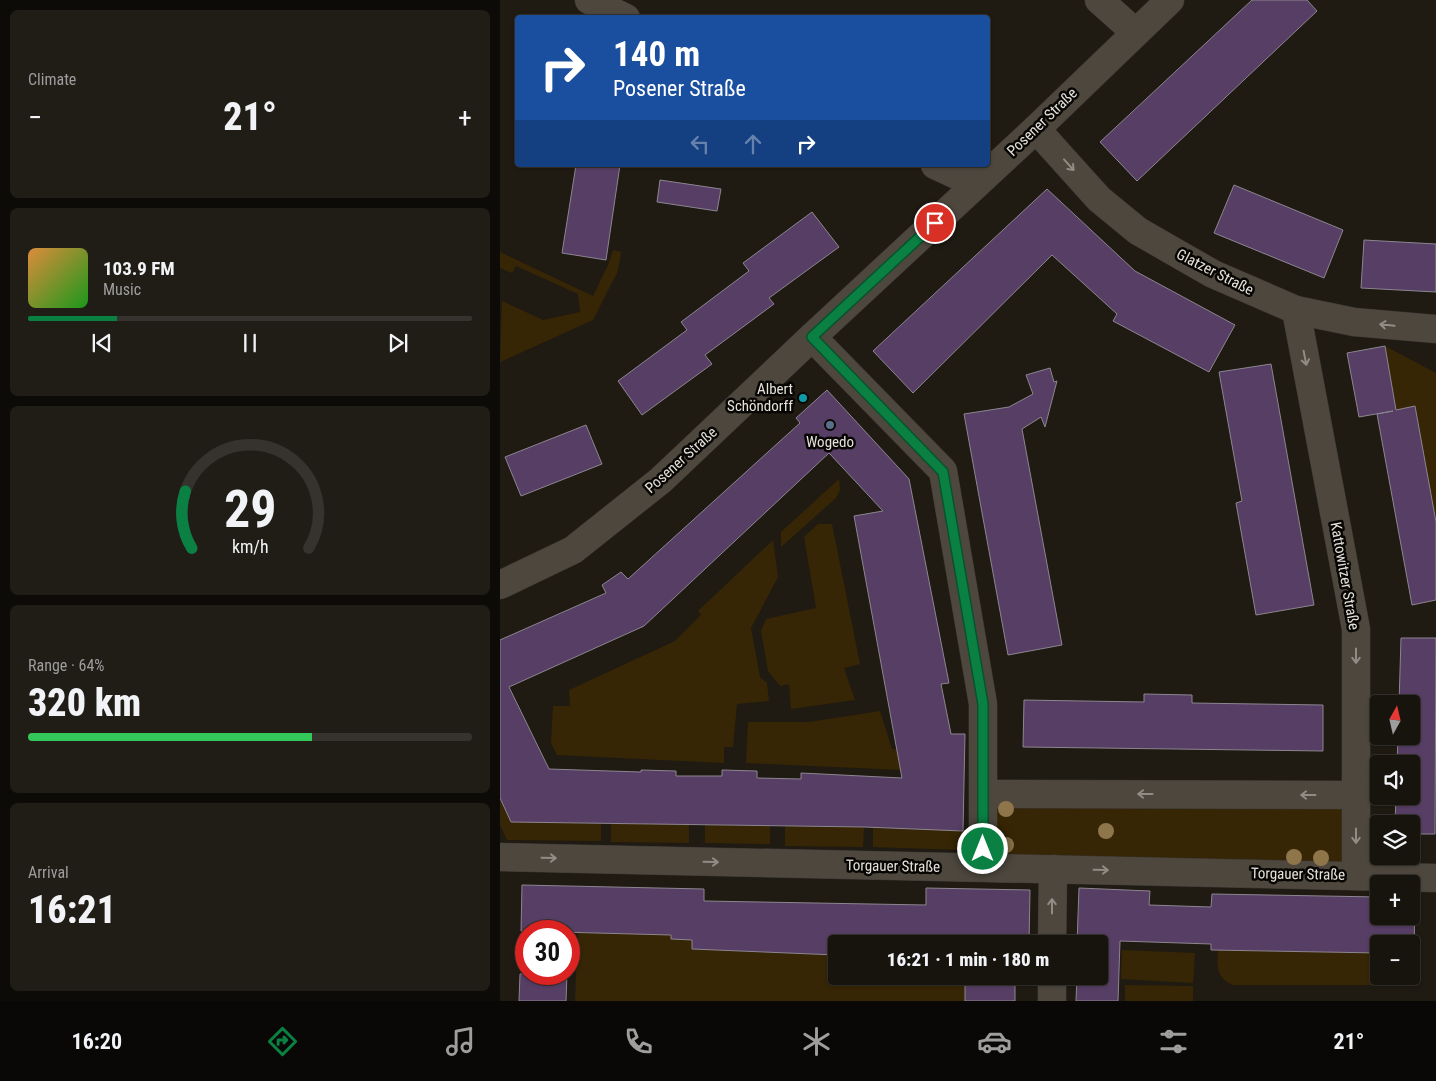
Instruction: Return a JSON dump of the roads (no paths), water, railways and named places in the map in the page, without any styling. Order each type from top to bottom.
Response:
[{"type":"street","points":[[589,0],[620,15]]},
{"type":"street","points":[[1099,0],[1135,32]]},
{"type":"street","name":"Posener Straße","points":[[500,585],[573,550],[647,492],[1036,130],[1170,0]]},
{"type":"street","name":"Glatzer Straße","points":[[1036,130],[1099,199],[1138,231],[1213,274],[1296,310],[1354,322],[1436,329]]},
{"type":"street","points":[[939,167],[976,184]]},
{"type":"street","name":"Kattowitzer Straße","points":[[1296,310],[1356,629],[1356,876]]},
{"type":"street","points":[[812,337],[943,472],[983,704],[983,868]]},
{"type":"street","points":[[984,794],[1356,795]]},
{"type":"street","name":"Torgauer Straße","points":[[500,857],[1436,878]]},
{"type":"street","points":[[1052,935],[1053,869]]},
{"type":"street","points":[[1052,985],[1052,1001]]},
{"type":"place","name":"Albert Schöndorff","points":[[803,398]]},
{"type":"place","name":"Wogedo","points":[[830,425]]}]
